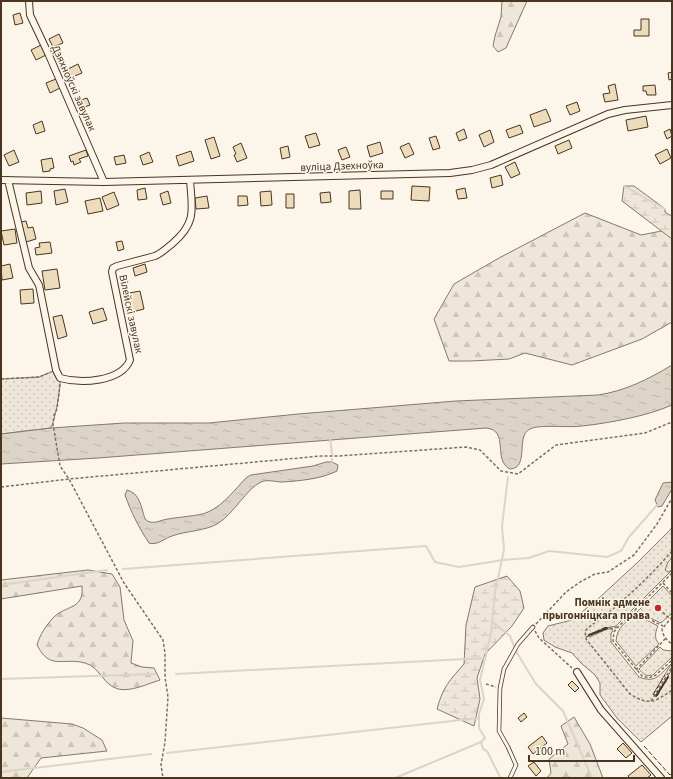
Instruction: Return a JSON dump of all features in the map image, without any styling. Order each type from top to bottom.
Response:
[{"type":"street","name":"Дзяхноўскі завулак","points":[[29,1],[30,15],[104,182]]},
{"type":"street","name":"вуліца Дзехноўка","points":[[1,180],[104,182],[450,173],[472,170],[491,165],[608,114],[624,110],[672,105]]},
{"type":"street","points":[[8,180],[29,268],[39,285],[56,370],[60,378]]},
{"type":"street","name":"Вілейскі завулак","points":[[60,378],[70,381],[90,381],[113,376],[128,367],[130,360],[112,272],[113,268],[155,256],[161,253],[181,236],[187,228],[192,216],[190,180]]},
{"type":"street","points":[[577,672],[601,710],[661,778]]},
{"type":"lane","points":[[510,778],[516,765],[499,731],[500,688],[504,669],[518,644],[533,627]]},
{"type":"path","points":[[1,379],[39,377],[56,370]]},
{"type":"path","points":[[60,378],[57,409],[54,415],[53,424],[60,466],[69,479],[124,582],[163,640],[165,653],[165,677],[168,697],[165,742],[161,766],[163,778]]},
{"type":"path","points":[[1,487],[69,479],[321,456],[466,447],[480,450],[502,471],[518,474],[556,445],[645,433],[672,422]]},
{"type":"path","points":[[577,672],[539,638],[533,627],[566,592],[580,582],[595,574],[608,572],[634,555],[657,524],[672,498]]},
{"type":"path","points":[[672,551],[650,576],[613,609],[585,631],[586,639],[630,694],[638,699],[651,702],[660,699],[672,690]]},
{"type":"path","points":[[672,573],[614,632],[614,641],[642,676],[650,678],[656,675],[672,660]]},
{"type":"path","points":[[662,583],[672,593]]},
{"type":"path","points":[[659,609],[670,619]]},
{"type":"path","points":[[634,612],[663,626]]},
{"type":"path","points":[[672,617],[662,629],[663,635],[672,644]]},
{"type":"path","points":[[586,637],[607,629],[618,627]]},
{"type":"path","points":[[636,670],[665,638]]},
{"type":"path","points":[[651,702],[672,667]]},
{"type":"path","points":[[486,684],[500,688]]},
{"type":"green space","points":[[502,1],[527,1],[506,48],[498,52],[493,46],[501,17]]},
{"type":"green space","points":[[624,186],[634,186],[664,208],[666,213],[672,216],[672,239],[622,201]]},
{"type":"green space","points":[[585,213],[641,235],[672,229],[672,322],[642,339],[572,365],[525,353],[509,359],[449,361],[434,319],[454,284],[499,258]]},
{"type":"green space","points":[[56,370],[60,378],[60,389],[51,428],[1,434],[1,379],[39,377]]},
{"type":"green space","points":[[672,526],[672,570],[616,626],[607,628],[589,635],[590,637],[607,629],[613,629],[611,634],[611,642],[639,677],[654,679],[672,663],[653,694],[657,696],[672,669],[672,716],[641,742],[617,718],[600,695],[600,683],[595,675],[572,653],[555,647],[544,640],[543,633],[548,626],[572,620],[599,598],[638,562],[671,529]]},
{"type":"green space","points":[[672,558],[672,570],[668,572],[665,570],[668,562]]},
{"type":"green space","points":[[88,570],[112,574],[120,587],[124,620],[133,641],[131,663],[142,667],[154,668],[160,680],[134,689],[118,689],[109,684],[90,665],[77,662],[52,661],[42,653],[37,645],[44,629],[60,612],[78,603],[82,593],[82,586],[1,599],[1,580]]},
{"type":"green space","points":[[507,576],[520,591],[524,608],[512,626],[485,654],[477,678],[480,699],[474,726],[437,709],[447,685],[464,664],[466,625],[475,587]]},
{"type":"green space","points":[[663,586],[672,596],[672,613],[661,623],[637,612]]},
{"type":"green space","points":[[635,614],[658,626],[656,631],[656,640],[659,644],[636,666],[616,641],[620,628]]},
{"type":"green space","points":[[660,647],[663,650],[672,651],[672,657],[653,675],[645,675],[639,669]]},
{"type":"green space","points":[[574,717],[590,744],[603,778],[547,778],[551,773],[549,759],[568,744],[561,726]]},
{"type":"green space","points":[[1,718],[72,724],[83,728],[102,740],[107,751],[41,758],[27,778],[1,778]]},
{"type":"water","points":[[672,365],[672,405],[640,416],[604,423],[530,429],[523,438],[519,463],[516,467],[510,469],[505,465],[502,459],[497,434],[493,430],[486,428],[1,464],[1,434],[51,428],[124,423],[209,423],[456,401],[598,395],[618,391],[636,384]]},
{"type":"water","points":[[326,462],[332,462],[338,465],[337,471],[317,478],[282,482],[261,482],[250,490],[229,514],[217,524],[207,528],[177,534],[152,544],[149,543],[145,537],[125,495],[127,490],[135,494],[145,519],[150,522],[156,522],[208,512],[224,501],[247,477],[251,475],[313,466]]},
{"type":"water","points":[[672,482],[672,489],[662,506],[658,507],[655,500],[663,483]]},
{"type":"building","points":[[20,13],[23,23],[15,25],[13,15]]},
{"type":"building","points":[[641,19],[649,19],[649,36],[634,36],[634,30],[641,30]]},
{"type":"building","points":[[59,34],[63,43],[53,47],[49,39]]},
{"type":"building","points":[[41,45],[46,55],[36,60],[31,50]]},
{"type":"building","points":[[78,64],[82,73],[72,77],[68,69]]},
{"type":"building","points":[[672,72],[672,79],[669,80],[668,73]]},
{"type":"building","points":[[56,79],[60,88],[50,93],[46,83]]},
{"type":"building","points":[[615,84],[618,100],[605,102],[603,94],[610,93],[608,86]]},
{"type":"building","points":[[655,85],[656,95],[647,95],[646,91],[643,91],[643,86]]},
{"type":"building","points":[[87,98],[90,105],[82,108],[78,101]]},
{"type":"building","points":[[577,102],[580,111],[570,115],[566,106]]},
{"type":"building","points":[[546,109],[551,121],[534,127],[530,115]]},
{"type":"building","points":[[646,116],[648,127],[628,131],[626,120]]},
{"type":"building","points":[[42,121],[45,131],[36,134],[33,125]]},
{"type":"building","points":[[520,125],[523,133],[509,138],[506,130]]},
{"type":"building","points":[[464,129],[467,138],[459,141],[456,133]]},
{"type":"building","points":[[670,129],[672,136],[667,139],[664,132]]},
{"type":"building","points":[[490,130],[494,142],[484,147],[479,135]]},
{"type":"building","points":[[316,133],[320,145],[309,148],[305,136]]},
{"type":"building","points":[[436,136],[440,148],[433,150],[429,138]]},
{"type":"building","points":[[214,137],[220,156],[211,159],[205,140]]},
{"type":"building","points":[[569,140],[572,148],[558,154],[555,146]]},
{"type":"building","points":[[380,142],[383,153],[370,157],[367,146]]},
{"type":"building","points":[[241,143],[247,158],[237,162],[233,147]]},
{"type":"building","points":[[409,143],[414,154],[405,158],[400,147]]},
{"type":"building","points":[[288,146],[290,157],[282,159],[280,148]]},
{"type":"building","points":[[346,147],[350,157],[342,160],[338,150]]},
{"type":"building","points":[[667,149],[671,158],[660,164],[655,155]]},
{"type":"building","points":[[14,150],[19,162],[9,166],[4,155]]},
{"type":"building","points":[[86,150],[88,156],[79,159],[81,162],[74,165],[73,161],[71,162],[69,156]]},
{"type":"building","points":[[191,151],[194,161],[179,166],[176,156]]},
{"type":"building","points":[[149,152],[153,162],[143,165],[140,156]]},
{"type":"building","points":[[124,155],[126,163],[116,165],[114,157]]},
{"type":"building","points":[[52,158],[54,168],[50,169],[50,171],[43,172],[41,160]]},
{"type":"building","points":[[515,162],[520,174],[511,178],[505,167]]},
{"type":"building","points":[[501,175],[503,185],[492,188],[490,178]]},
{"type":"building","points":[[412,186],[430,187],[429,201],[411,200]]},
{"type":"building","points":[[145,188],[147,199],[138,200],[137,190]]},
{"type":"building","points":[[465,188],[467,198],[458,199],[456,190]]},
{"type":"building","points":[[65,189],[68,202],[56,205],[54,191]]},
{"type":"building","points":[[360,190],[361,209],[349,209],[349,191]]},
{"type":"building","points":[[41,191],[42,203],[27,205],[26,193]]},
{"type":"building","points":[[168,191],[171,203],[163,205],[160,194]]},
{"type":"building","points":[[271,191],[272,205],[261,206],[260,192]]},
{"type":"building","points":[[381,191],[393,191],[393,199],[381,199]]},
{"type":"building","points":[[114,192],[119,205],[107,210],[102,197]]},
{"type":"building","points":[[330,192],[331,202],[321,203],[320,193]]},
{"type":"building","points":[[286,194],[294,194],[294,208],[286,208]]},
{"type":"building","points":[[207,196],[209,208],[196,209],[195,198]]},
{"type":"building","points":[[238,196],[247,196],[248,205],[238,206]]},
{"type":"building","points":[[100,198],[103,211],[88,214],[85,201]]},
{"type":"building","points":[[26,221],[28,228],[33,227],[36,239],[26,242],[21,222]]},
{"type":"building","points":[[15,229],[17,243],[4,245],[1,231]]},
{"type":"building","points":[[122,241],[124,249],[118,251],[116,242]]},
{"type":"building","points":[[50,242],[52,253],[36,255],[35,248],[40,247],[39,243]]},
{"type":"building","points":[[10,264],[13,278],[2,280],[1,266]]},
{"type":"building","points":[[145,264],[147,272],[135,276],[133,268]]},
{"type":"building","points":[[57,269],[60,288],[45,290],[42,271]]},
{"type":"building","points":[[33,289],[34,303],[21,304],[20,290]]},
{"type":"building","points":[[140,291],[144,309],[132,312],[129,293]]},
{"type":"building","points":[[103,308],[107,320],[93,324],[89,312]]},
{"type":"building","points":[[62,315],[67,336],[58,339],[53,317]]},
{"type":"building","points":[[572,681],[579,688],[575,692],[568,685]]},
{"type":"building","points":[[524,713],[527,717],[521,722],[518,718]]},
{"type":"building","points":[[542,736],[547,743],[533,754],[528,747]]},
{"type":"building","points":[[623,743],[632,753],[626,758],[617,749]]},
{"type":"building","points":[[534,762],[541,771],[536,776],[528,766]]},
{"type":"building","points":[[642,765],[651,775],[647,778],[630,778],[628,776]]},
{"type":"waterway","points":[[624,186],[665,209]]},
{"type":"waterway","points":[[330,438],[332,454]]},
{"type":"waterway","points":[[500,777],[487,751],[483,749],[481,742],[485,738],[479,728],[479,714],[484,699],[480,680],[491,633],[495,592],[504,550],[502,526],[508,477]]},
{"type":"waterway","points":[[123,569],[426,546],[435,562],[459,567],[503,560],[529,558],[549,551],[607,557],[621,551],[629,537],[658,504]]},
{"type":"waterway","points":[[1,585],[107,570]]},
{"type":"waterway","points":[[492,621],[510,636],[517,653],[536,684],[563,711],[592,778]]},
{"type":"waterway","points":[[176,674],[485,658]]},
{"type":"waterway","points":[[1,679],[155,674]]},
{"type":"waterway","points":[[167,753],[479,718]]},
{"type":"waterway","points":[[395,778],[481,742]]},
{"type":"waterway","points":[[1,772],[151,754]]},
{"type":"fence","points":[[589,635],[606,627]]},
{"type":"fence","points":[[653,695],[665,675]]},
{"type":"fence","points":[[657,696],[668,677]]},
{"type":"fence","points":[[644,746],[670,775],[672,773]]},
{"type":"wall","points":[[589,635],[607,628]]},
{"type":"wall","points":[[656,696],[668,677]]},
{"type":"place","name":"Помнік адмене прыгонніцкага права","points":[[658,608]]}]
